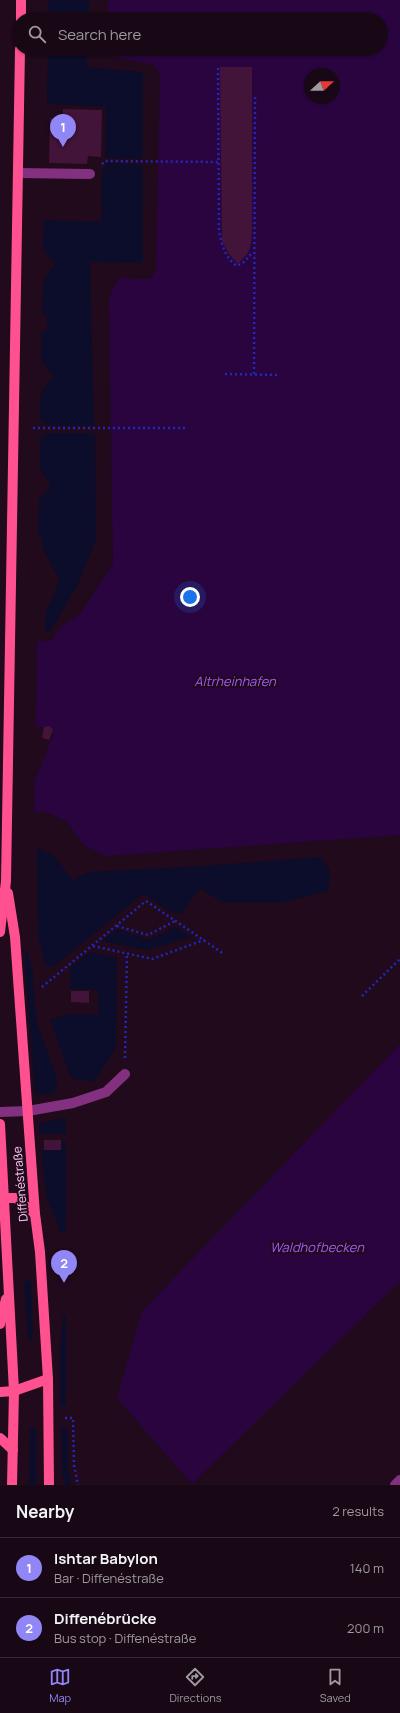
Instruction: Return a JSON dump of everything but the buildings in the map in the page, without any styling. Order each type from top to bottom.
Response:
[{"type":"main road","points":[[21,0],[21,12]]},
{"type":"main road","name":"Diffenéstraße","points":[[0,932],[6,881],[20,56]]},
{"type":"main road","name":"Diffenéstraße","points":[[6,881],[15,937],[35,1214],[40,1252],[48,1379],[49,1485]]},
{"type":"main road","name":"Diffenéstraße","points":[[0,1124],[14,1391],[12,1485]]},
{"type":"main road","points":[[4,1198],[16,1198],[35,1214]]},
{"type":"main road","points":[[0,1324],[9,1285]]},
{"type":"main road","points":[[0,1392],[14,1391],[48,1379]]},
{"type":"main road","points":[[0,1438],[13,1450]]},
{"type":"street","points":[[18,173],[90,174]]},
{"type":"street","points":[[0,1112],[28,1111],[72,1103],[106,1092],[125,1074]]},
{"type":"street","points":[[395,1485],[400,1480]]},
{"type":"path","points":[[220,69],[218,69],[219,232],[223,249],[231,262],[237,266],[244,262],[250,255],[254,256]]},
{"type":"path","points":[[254,374],[255,96]]},
{"type":"path","points":[[90,174],[105,161],[219,162]]},
{"type":"path","points":[[225,374],[279,375]]},
{"type":"path","points":[[33,428],[188,428]]},
{"type":"path","points":[[42,987],[146,901],[224,954]]},
{"type":"path","points":[[117,926],[148,935],[176,920]]},
{"type":"path","points":[[92,946],[152,959],[204,940]]},
{"type":"path","points":[[125,1074],[127,954]]},
{"type":"path","points":[[362,996],[400,959]]},
{"type":"path","points":[[73,1418],[74,1465],[78,1485]]},
{"type":"shaded area","points":[[49,0],[89,0],[89,12],[48,12]]},
{"type":"shaded area","points":[[48,56],[87,56],[87,67],[143,72],[143,159],[105,158],[106,107],[47,104]]},
{"type":"shaded area","points":[[108,163],[143,165],[143,263],[90,262],[94,426],[44,425],[44,421],[40,421],[41,392],[53,377],[41,360],[41,332],[47,331],[47,315],[42,314],[44,278],[55,264],[43,249],[44,220],[101,222],[102,170]]},
{"type":"shaded area","points":[[44,433],[95,433],[96,539],[78,584],[50,632],[45,632],[45,614],[60,581],[42,546],[42,536],[38,535],[39,500],[51,485],[40,471],[40,437],[45,437]]},
{"type":"shaded area","points":[[37,848],[53,855],[73,880],[88,872],[206,866],[321,857],[330,871],[328,891],[281,903],[224,903],[201,889],[195,894],[180,914],[172,913],[143,894],[53,967],[45,964],[38,935]]},
{"type":"shaded area","points":[[176,927],[191,937],[147,950],[102,941],[117,929],[148,940]]},
{"type":"shaded area","points":[[25,951],[27,952],[32,967],[36,1020],[57,1079],[56,1089],[52,1094],[37,1095],[35,1092]]},
{"type":"shaded area","points":[[89,952],[117,958],[116,1047],[94,1082],[71,1078],[50,1020],[69,1014],[98,1014],[98,990],[70,989],[70,968]]},
{"type":"shaded area","points":[[66,1117],[66,1134],[39,1134],[39,1124]]},
{"type":"shaded area","points":[[62,1141],[66,1141],[66,1231],[61,1233],[47,1198],[41,1150],[61,1150]]},
{"type":"shaded area","points":[[28,1279],[31,1283],[33,1339],[28,1339],[24,1283]]},
{"type":"shaded area","points":[[63,1316],[66,1316],[66,1404],[64,1406],[60,1406],[60,1346]]},
{"type":"shaded area","points":[[61,1427],[65,1428],[68,1432],[68,1468],[71,1485],[65,1485],[62,1471]]},
{"type":"shaded area","points":[[30,1428],[36,1428],[36,1485],[29,1485]]},
{"type":"water","name":"Altrheinhafen","points":[[108,0],[400,0],[400,835],[106,856],[84,845],[67,822],[46,812],[0,810],[0,642],[52,641],[60,627],[80,614],[113,564],[109,297],[119,278],[151,279],[156,269],[160,74],[153,64],[114,56],[388,56],[388,12],[108,12]]},
{"type":"water","name":"Waldhofbecken","points":[[400,1044],[400,1281],[192,1484],[117,1398],[142,1311]]},
{"type":"pier","points":[[37,639],[36,727],[51,728],[54,734],[35,780],[34,813],[0,812],[0,640]]},
{"type":"place","name":"Ishtar Babylon","points":[[63,147]]},
{"type":"place","name":"Diffenébrücke","points":[[64,1283]]}]
